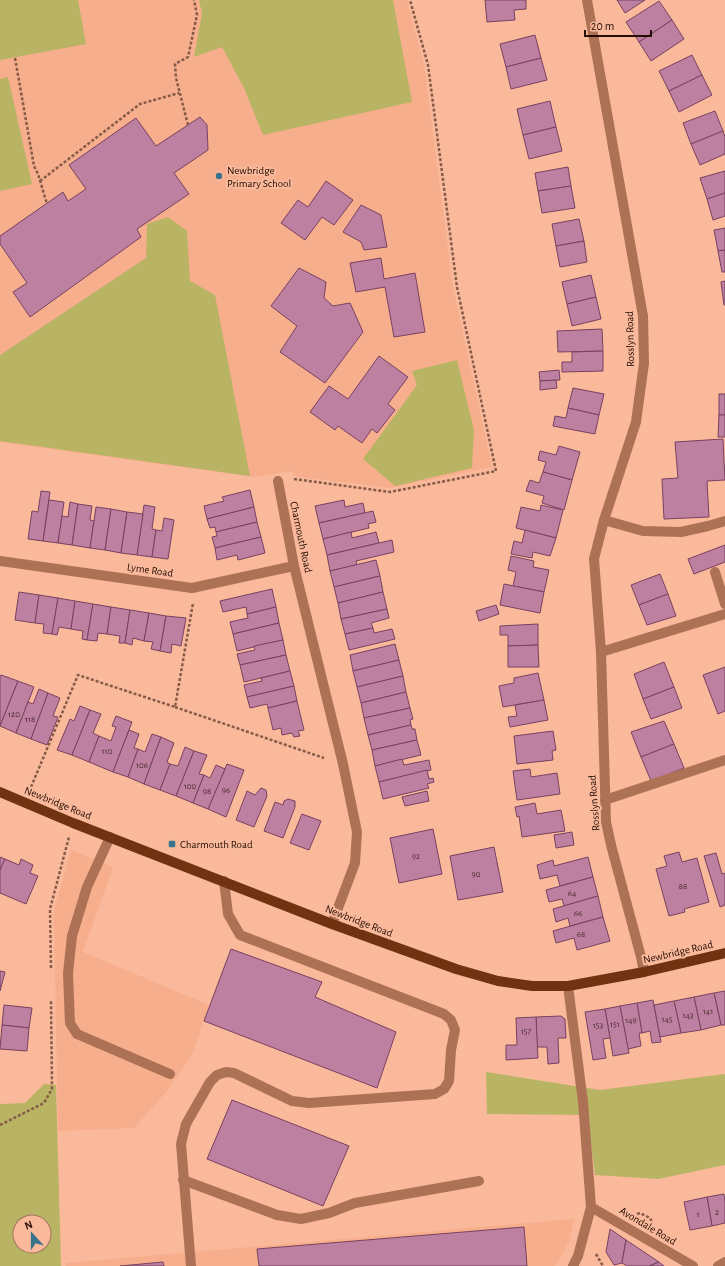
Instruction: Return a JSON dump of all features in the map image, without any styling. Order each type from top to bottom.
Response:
[{"type":"main road","name":"Newbridge Road","points":[[0,792],[332,924],[456,969],[498,981],[532,986],[568,986],[644,972],[725,953]]},
{"type":"street","name":"Rosslyn Road","points":[[587,0],[643,316],[644,362],[636,422],[604,520],[594,560],[601,652],[604,800],[606,822],[644,972]]},
{"type":"street","name":"Charmouth Road","points":[[278,481],[294,566],[343,764],[357,832],[355,863],[332,924]]},
{"type":"street","points":[[604,520],[643,531],[681,532],[725,521]]},
{"type":"street","name":"Lyme Road","points":[[0,561],[195,588],[294,566]]},
{"type":"street","points":[[715,572],[725,604]]},
{"type":"street","points":[[601,652],[725,614]]},
{"type":"street","points":[[604,800],[725,760]]},
{"type":"street","points":[[110,837],[87,887],[72,936],[68,973],[70,1023],[77,1034],[170,1074]]},
{"type":"street","points":[[191,1266],[181,1144],[186,1124],[210,1082],[217,1075],[226,1072],[234,1073],[292,1101],[309,1103],[435,1094],[444,1089],[449,1081],[451,1050],[455,1030],[451,1020],[444,1014],[240,935],[228,914],[224,881]]},
{"type":"street","points":[[568,986],[583,1102],[591,1207],[578,1256],[573,1266]]},
{"type":"street","points":[[183,1180],[277,1215],[301,1219],[329,1213],[362,1201],[479,1181]]},
{"type":"street","name":"Avondale Road","points":[[591,1207],[693,1266]]},
{"type":"street","points":[[718,1266],[725,1262]]},
{"type":"path","points":[[188,125],[179,93],[175,64],[188,57],[197,15],[194,0]]},
{"type":"path","points":[[278,481],[292,478],[390,492],[496,471],[457,287],[428,65],[410,0]]},
{"type":"path","points":[[15,58],[34,166],[47,204]]},
{"type":"path","points":[[40,181],[140,104],[179,93]]},
{"type":"path","points":[[175,707],[195,588]]},
{"type":"path","points":[[25,803],[78,675],[343,764]]},
{"type":"path","points":[[50,971],[50,908],[68,842]]},
{"type":"path","points":[[0,1125],[44,1103],[52,1089],[51,995]]},
{"type":"shaded area","name":"Newbridge Primary School","points":[[0,0],[407,0],[424,65],[453,287],[492,467],[390,488],[294,476],[292,471],[254,477],[0,442]]},
{"type":"shaded area","points":[[0,0],[78,0],[86,44],[0,60]]},
{"type":"shaded area","points":[[199,0],[393,0],[412,102],[263,135],[245,90],[222,47],[194,57],[202,13]]},
{"type":"shaded area","points":[[8,77],[32,184],[0,191],[0,79]]},
{"type":"shaded area","points":[[168,217],[187,231],[190,281],[215,295],[250,476],[0,441],[0,355],[146,258],[147,224]]},
{"type":"shaded area","points":[[457,360],[474,430],[472,468],[395,486],[363,459],[417,385],[412,371]]},
{"type":"shaded area","points":[[71,850],[113,867],[83,952],[209,1005],[192,1055],[167,1091],[134,1128],[58,1131],[54,910]]},
{"type":"shaded area","points":[[486,1072],[600,1090],[725,1074],[725,1165],[658,1179],[595,1175],[587,1115],[487,1114]]},
{"type":"shaded area","points":[[44,1084],[56,1085],[61,1266],[0,1266],[0,1104],[25,1103]]},
{"type":"shaded area","points":[[574,1219],[569,1242],[555,1266],[66,1266],[66,1263]]},
{"type":"building","points":[[485,0],[526,0],[526,9],[514,10],[515,20],[487,22]]},
{"type":"building","points":[[617,0],[645,0],[625,13]]},
{"type":"building","points":[[659,1],[672,20],[639,42],[626,22]]},
{"type":"building","points":[[672,20],[684,39],[651,61],[639,42]]},
{"type":"building","points":[[535,35],[541,58],[506,67],[500,44]]},
{"type":"building","points":[[692,55],[702,75],[669,91],[659,71]]},
{"type":"building","points":[[541,58],[547,80],[511,89],[506,67]]},
{"type":"building","points":[[702,75],[712,95],[679,112],[669,91]]},
{"type":"building","points":[[550,101],[556,127],[523,135],[517,109]]},
{"type":"building","points":[[715,111],[723,131],[691,144],[683,123]]},
{"type":"building","points":[[200,117],[207,125],[208,150],[174,173],[189,194],[137,229],[141,237],[30,317],[13,292],[27,283],[0,244],[0,236],[63,192],[68,201],[86,189],[69,165],[136,118],[156,146]]},
{"type":"building","points":[[556,127],[562,151],[529,159],[523,135]]},
{"type":"building","points":[[723,131],[725,137],[725,154],[700,165],[691,144]]},
{"type":"building","points":[[568,167],[571,186],[538,191],[535,173]]},
{"type":"building","points":[[725,171],[725,193],[707,199],[700,178]]},
{"type":"building","points":[[326,181],[353,200],[334,225],[322,217],[305,240],[281,223],[298,200],[308,207]]},
{"type":"building","points":[[571,186],[575,208],[542,213],[538,191]]},
{"type":"building","points":[[725,193],[725,216],[713,220],[707,199]]},
{"type":"building","points":[[361,205],[381,215],[387,247],[364,250],[361,242],[343,232]]},
{"type":"building","points":[[579,219],[584,241],[556,246],[552,224]]},
{"type":"building","points":[[725,228],[725,250],[718,251],[714,230]]},
{"type":"building","points":[[584,241],[587,262],[560,267],[556,246]]},
{"type":"building","points":[[725,250],[725,272],[722,272],[718,251]]},
{"type":"building","points":[[381,258],[384,279],[415,273],[425,332],[394,337],[385,287],[356,292],[350,263]]},
{"type":"building","points":[[299,268],[326,282],[324,298],[333,306],[350,303],[363,332],[325,383],[280,352],[297,326],[271,306]]},
{"type":"building","points":[[591,275],[596,297],[567,304],[562,282]]},
{"type":"building","points":[[725,281],[725,305],[724,305],[721,282]]},
{"type":"building","points":[[596,297],[601,319],[572,326],[567,304]]},
{"type":"building","points":[[602,329],[603,351],[558,352],[557,331]]},
{"type":"building","points":[[603,351],[603,371],[562,372],[562,362],[572,362],[572,352]]},
{"type":"building","points":[[379,356],[408,377],[388,404],[395,410],[377,433],[372,429],[362,443],[338,426],[335,430],[310,412],[329,386],[348,399]]},
{"type":"building","points":[[559,370],[560,380],[540,381],[539,372]]},
{"type":"building","points":[[556,380],[557,388],[540,390],[540,381]]},
{"type":"building","points":[[573,388],[604,394],[599,415],[568,408]]},
{"type":"building","points":[[719,394],[725,394],[725,415],[719,415]]},
{"type":"building","points":[[568,408],[599,415],[595,434],[553,426],[555,416],[566,418]]},
{"type":"building","points":[[719,415],[725,415],[725,437],[718,437]]},
{"type":"building","points":[[723,439],[725,480],[707,481],[709,517],[664,519],[662,479],[678,478],[675,442]]},
{"type":"building","points":[[559,446],[580,452],[572,480],[543,472],[546,462],[538,460],[540,451],[556,455]]},
{"type":"building","points":[[543,472],[572,480],[564,510],[542,503],[544,496],[526,491],[530,480],[539,483]]},
{"type":"building","points":[[250,490],[254,507],[207,519],[204,506],[224,501],[222,497]]},
{"type":"building","points":[[41,491],[50,492],[43,541],[28,539],[32,511],[38,512]]},
{"type":"building","points":[[49,500],[64,502],[58,543],[43,541]]},
{"type":"building","points":[[344,500],[345,507],[363,503],[365,513],[319,523],[315,506]]},
{"type":"building","points":[[70,502],[78,504],[72,545],[58,543],[62,516],[68,517]]},
{"type":"building","points":[[78,504],[92,506],[90,520],[94,521],[90,548],[72,545]]},
{"type":"building","points":[[144,505],[155,507],[152,529],[156,530],[152,557],[137,555]]},
{"type":"building","points":[[541,505],[563,510],[556,538],[516,528],[521,507],[540,511]]},
{"type":"building","points":[[96,507],[111,509],[105,550],[90,548]]},
{"type":"building","points":[[254,507],[257,522],[216,532],[215,527],[210,528],[207,519]]},
{"type":"building","points":[[111,509],[127,512],[121,553],[105,550]]},
{"type":"building","points":[[373,511],[376,522],[368,524],[369,528],[323,539],[319,523]]},
{"type":"building","points":[[127,512],[143,514],[137,555],[121,553]]},
{"type":"building","points":[[164,518],[174,520],[168,559],[152,557],[156,530],[162,531]]},
{"type":"building","points":[[257,522],[261,537],[215,548],[212,537],[217,536],[216,532]]},
{"type":"building","points":[[525,530],[556,538],[550,556],[533,552],[532,558],[511,554],[514,541],[522,543]]},
{"type":"building","points":[[351,532],[352,538],[376,532],[379,543],[327,555],[323,539]]},
{"type":"building","points":[[261,537],[265,553],[238,560],[237,555],[217,560],[215,548]]},
{"type":"building","points":[[392,540],[394,552],[356,561],[357,565],[330,571],[327,555]]},
{"type":"building","points":[[725,545],[725,562],[694,574],[688,559]]},
{"type":"building","points":[[511,556],[534,561],[533,567],[549,570],[544,592],[513,586],[516,572],[508,570]]},
{"type":"building","points":[[376,560],[380,576],[334,587],[330,571]]},
{"type":"building","points":[[660,574],[668,594],[639,605],[631,585]]},
{"type":"building","points":[[380,576],[383,592],[338,603],[334,587]]},
{"type":"building","points":[[504,584],[544,592],[540,613],[500,605]]},
{"type":"building","points":[[272,589],[276,607],[247,614],[246,607],[223,612],[220,601]]},
{"type":"building","points":[[19,592],[39,595],[35,623],[15,620]]},
{"type":"building","points":[[383,592],[387,609],[341,619],[338,603]]},
{"type":"building","points":[[668,594],[676,616],[647,625],[639,605]]},
{"type":"building","points":[[39,595],[58,598],[52,634],[43,633],[44,624],[35,623]]},
{"type":"building","points":[[58,598],[75,601],[71,629],[59,627],[57,635],[52,634]]},
{"type":"building","points":[[75,601],[93,604],[87,640],[82,639],[83,631],[71,629]]},
{"type":"building","points":[[93,604],[111,607],[107,634],[98,633],[97,641],[87,640]]},
{"type":"building","points":[[496,605],[499,614],[479,621],[476,611]]},
{"type":"building","points":[[111,607],[130,610],[125,643],[119,643],[120,636],[107,634]]},
{"type":"building","points":[[276,607],[279,623],[233,634],[230,622],[248,618],[247,614]]},
{"type":"building","points":[[387,609],[389,618],[371,623],[373,628],[345,634],[341,619]]},
{"type":"building","points":[[130,610],[149,613],[144,641],[133,638],[132,645],[125,643]]},
{"type":"building","points":[[149,613],[166,616],[160,651],[151,649],[153,642],[144,641]]},
{"type":"building","points":[[166,616],[186,618],[181,646],[172,644],[171,653],[160,651]]},
{"type":"building","points":[[279,623],[283,640],[237,651],[233,634]]},
{"type":"building","points":[[538,624],[538,645],[508,646],[508,635],[500,635],[500,626]]},
{"type":"building","points":[[373,628],[374,633],[392,629],[395,639],[349,650],[345,634]]},
{"type":"building","points":[[283,640],[286,655],[240,665],[237,654],[255,650],[254,646]]},
{"type":"building","points":[[395,644],[399,660],[353,671],[350,655]]},
{"type":"building","points":[[538,645],[539,667],[508,667],[508,646]]},
{"type":"building","points":[[286,655],[290,671],[244,682],[240,665]]},
{"type":"building","points":[[399,660],[403,676],[357,687],[353,671]]},
{"type":"building","points":[[664,662],[674,687],[643,699],[634,674]]},
{"type":"building","points":[[725,667],[725,711],[718,714],[703,675]]},
{"type":"building","points":[[290,671],[294,686],[247,697],[244,685],[262,681],[261,678]]},
{"type":"building","points":[[538,673],[544,700],[503,707],[499,686],[514,683],[514,678]]},
{"type":"building","points":[[1,675],[18,681],[0,726],[0,676]]},
{"type":"building","points":[[403,676],[406,692],[361,703],[357,687]]},
{"type":"building","points":[[18,681],[34,687],[16,733],[0,726]]},
{"type":"building","points":[[294,686],[297,701],[268,708],[267,704],[250,708],[247,697]]},
{"type":"building","points":[[674,687],[682,708],[651,719],[643,699]]},
{"type":"building","points":[[39,689],[48,693],[31,739],[16,733],[28,702],[33,704]]},
{"type":"building","points":[[406,692],[410,708],[364,718],[361,703]]},
{"type":"building","points":[[48,693],[60,698],[53,716],[58,717],[47,745],[31,739]]},
{"type":"building","points":[[544,700],[548,720],[510,727],[508,717],[517,716],[515,705]]},
{"type":"building","points":[[297,701],[304,730],[298,731],[300,736],[294,737],[292,733],[282,735],[281,728],[273,730],[268,708]]},
{"type":"building","points":[[80,706],[90,710],[72,755],[57,750],[70,719],[74,721]]},
{"type":"building","points":[[410,708],[413,719],[410,720],[411,725],[368,735],[364,718]]},
{"type":"building","points":[[90,710],[101,714],[93,733],[99,736],[89,762],[72,755]]},
{"type":"building","points":[[116,716],[132,722],[113,772],[89,762],[99,736],[111,741],[116,727],[112,726]]},
{"type":"building","points":[[664,721],[674,744],[641,757],[631,732]]},
{"type":"building","points":[[411,725],[412,729],[415,729],[417,740],[372,750],[368,735]]},
{"type":"building","points":[[129,730],[139,734],[134,748],[138,749],[128,777],[113,772]]},
{"type":"building","points":[[553,731],[556,750],[552,751],[553,760],[517,764],[514,736]]},
{"type":"building","points":[[152,734],[161,737],[144,784],[128,777],[138,749],[145,752]]},
{"type":"building","points":[[161,737],[174,743],[167,762],[170,764],[160,790],[144,784]]},
{"type":"building","points":[[417,740],[421,755],[375,766],[372,750]]},
{"type":"building","points":[[674,744],[684,768],[651,781],[641,757]]},
{"type":"building","points":[[185,747],[194,751],[176,796],[160,790],[170,764],[178,766]]},
{"type":"building","points":[[194,751],[207,755],[199,774],[204,775],[193,803],[176,796]]},
{"type":"building","points":[[402,759],[404,765],[429,760],[431,770],[379,782],[375,766]]},
{"type":"building","points":[[227,764],[244,770],[226,817],[208,809]]},
{"type":"building","points":[[216,765],[225,769],[208,809],[193,803],[204,775],[210,778]]},
{"type":"building","points":[[530,769],[531,777],[557,773],[560,794],[517,800],[513,771]]},
{"type":"building","points":[[427,770],[429,779],[433,778],[434,782],[427,784],[429,788],[383,799],[379,782]]},
{"type":"building","points":[[261,788],[266,790],[267,796],[254,827],[236,820],[247,791],[255,795]]},
{"type":"building","points":[[427,791],[429,801],[405,806],[402,797]]},
{"type":"building","points":[[288,799],[295,801],[295,807],[283,838],[264,831],[275,802],[283,805],[284,801]]},
{"type":"building","points":[[535,803],[537,814],[561,810],[565,831],[522,837],[519,816],[517,817],[515,807]]},
{"type":"building","points":[[302,814],[321,821],[309,850],[290,843]]},
{"type":"building","points":[[433,829],[442,874],[399,883],[390,838]]},
{"type":"building","points":[[572,832],[574,845],[556,848],[554,835]]},
{"type":"building","points":[[494,847],[503,892],[458,900],[450,856]]},
{"type":"building","points":[[679,852],[682,862],[697,858],[709,902],[684,909],[685,912],[669,916],[656,869],[667,866],[664,856]]},
{"type":"building","points":[[716,853],[722,874],[725,873],[725,905],[720,907],[704,856]]},
{"type":"building","points":[[0,857],[5,859],[0,870]]},
{"type":"building","points":[[588,857],[593,877],[560,886],[557,875],[540,879],[537,865],[553,860],[554,866]]},
{"type":"building","points":[[5,859],[19,865],[21,859],[33,865],[30,873],[38,876],[26,904],[0,893],[0,870]]},
{"type":"building","points":[[593,877],[598,896],[564,906],[562,899],[549,902],[546,890]]},
{"type":"building","points":[[598,896],[603,917],[570,926],[568,918],[556,922],[553,909]]},
{"type":"building","points":[[603,917],[610,941],[577,950],[574,938],[556,943],[553,931]]},
{"type":"building","points":[[231,949],[322,982],[315,997],[396,1032],[377,1088],[204,1021]]},
{"type":"building","points":[[0,971],[5,972],[0,991]]},
{"type":"building","points":[[725,991],[725,1025],[721,1025],[714,993]]},
{"type":"building","points":[[714,993],[721,1025],[701,1030],[694,997]]},
{"type":"building","points":[[694,997],[701,1030],[681,1033],[674,1001]]},
{"type":"building","points":[[653,1000],[661,1042],[652,1043],[650,1031],[642,1033],[637,1003]]},
{"type":"building","points":[[674,1001],[681,1033],[660,1037],[654,1005]]},
{"type":"building","points":[[637,1003],[642,1033],[639,1033],[641,1046],[628,1049],[620,1006]]},
{"type":"building","points":[[4,1005],[32,1008],[29,1028],[2,1025]]},
{"type":"building","points":[[620,1006],[629,1053],[613,1056],[605,1009]]},
{"type":"building","points":[[605,1009],[610,1038],[603,1039],[606,1058],[593,1060],[585,1012]]},
{"type":"building","points":[[561,1016],[565,1019],[566,1038],[558,1038],[559,1063],[548,1064],[547,1047],[537,1047],[536,1017]]},
{"type":"building","points":[[536,1017],[538,1058],[506,1060],[506,1045],[517,1045],[516,1018]]},
{"type":"building","points":[[2,1025],[29,1028],[27,1051],[0,1049]]},
{"type":"building","points":[[232,1100],[349,1146],[323,1206],[207,1159]]},
{"type":"building","points":[[724,1194],[725,1223],[712,1226],[707,1197]]},
{"type":"building","points":[[707,1197],[712,1226],[690,1230],[684,1202]]},
{"type":"building","points":[[524,1227],[527,1266],[259,1266],[257,1249]]},
{"type":"building","points":[[610,1229],[626,1240],[622,1263],[614,1265],[606,1252]]},
{"type":"building","points":[[626,1240],[659,1262],[649,1266],[627,1266],[622,1263]]},
{"type":"building","points":[[163,1262],[164,1266],[120,1266]]},
{"type":"building","points":[[659,1262],[664,1266],[649,1266]]},
{"type":"place","name":"Newbridge Primary School","points":[[219,176]]},
{"type":"place","name":"Charmouth Road","points":[[172,844]]}]
